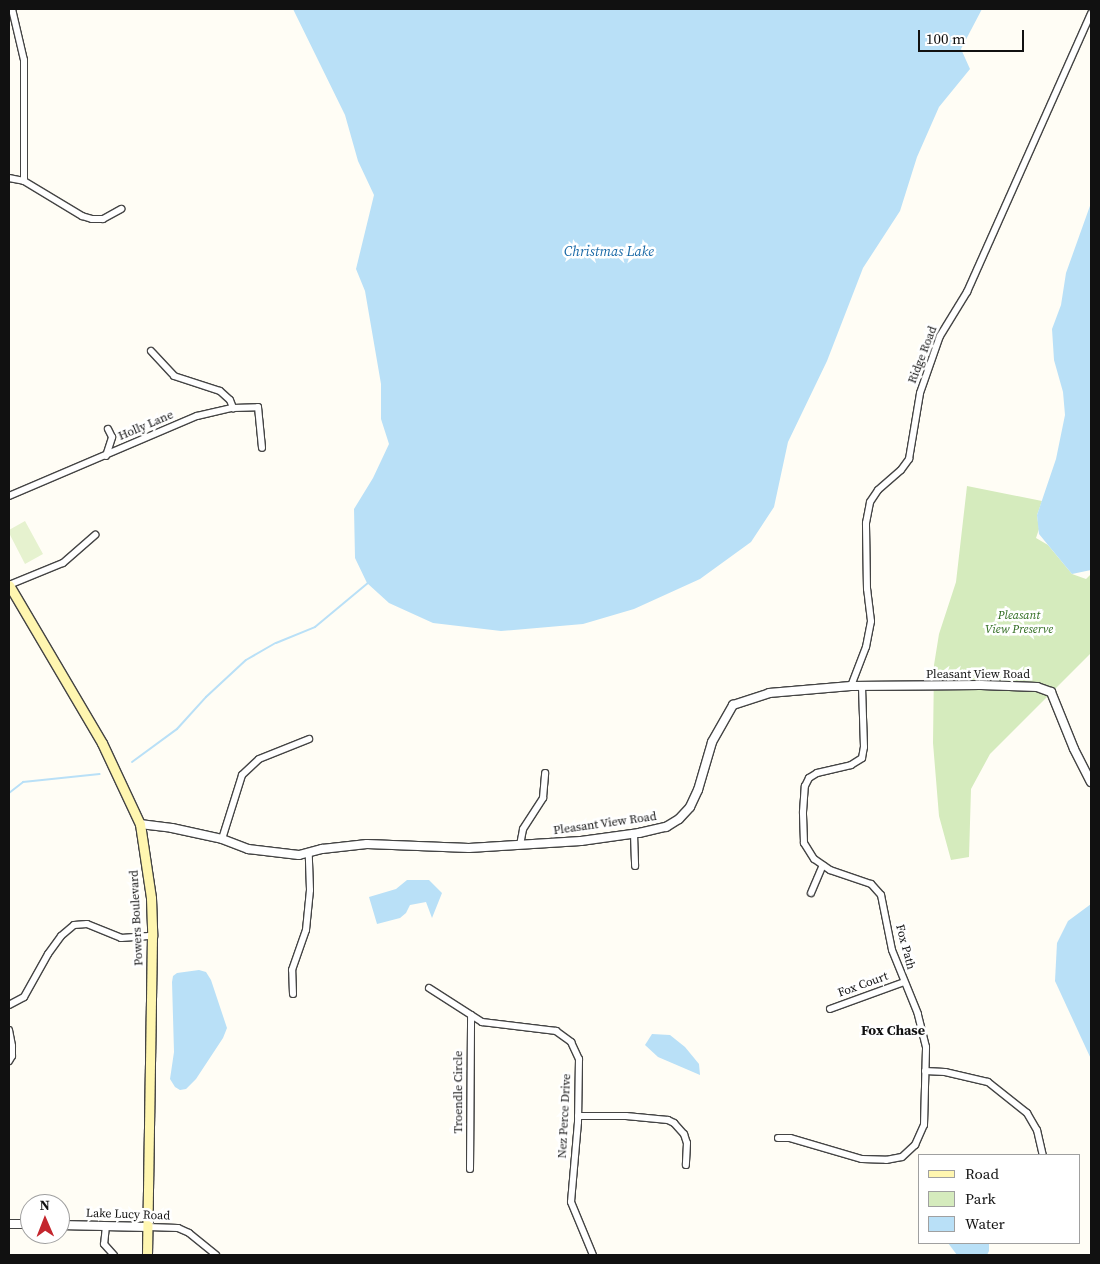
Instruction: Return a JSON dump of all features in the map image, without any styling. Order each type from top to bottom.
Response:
[{"type":"main road","name":"Powers Boulevard","points":[[9,585],[102,743],[140,824],[151,898],[152,936],[147,1255]]},
{"type":"street","points":[[12,9],[24,60],[24,181]]},
{"type":"street","name":"Ridge Road","points":[[851,686],[866,647],[871,621],[867,590],[866,523],[870,502],[878,490],[901,470],[909,460],[920,393],[940,336],[967,292],[1091,13]]},
{"type":"street","points":[[9,178],[24,181],[82,216],[92,219],[104,219],[121,208]]},
{"type":"street","points":[[151,350],[174,376],[220,390],[230,400],[233,408]]},
{"type":"street","name":"Holly Lane","points":[[9,496],[197,416],[233,408],[258,407],[262,448]]},
{"type":"street","points":[[106,456],[112,437],[108,429]]},
{"type":"street","points":[[9,585],[64,563],[95,535]]},
{"type":"street","name":"Pleasant View Road","points":[[140,824],[172,828],[222,839],[248,850],[299,855],[367,844],[469,848],[581,841],[634,834],[666,827],[679,819],[690,807],[698,790],[712,742],[733,705],[769,693],[851,686],[1037,687],[1052,692],[1074,749],[1091,782]]},
{"type":"street","name":"Fox Path","points":[[778,1138],[790,1138],[862,1159],[886,1160],[902,1157],[915,1145],[924,1125],[926,1047],[918,1014],[892,950],[880,895],[871,884],[814,859],[804,843],[803,812],[805,786],[809,778],[817,773],[850,765],[862,758],[864,747],[862,686]]},
{"type":"street","points":[[222,839],[242,775],[258,759],[309,739]]},
{"type":"street","points":[[520,845],[523,829],[543,798],[546,773]]},
{"type":"street","points":[[634,834],[635,866]]},
{"type":"street","points":[[292,994],[292,970],[306,930],[310,890],[309,852]]},
{"type":"street","points":[[811,893],[824,865]]},
{"type":"street","points":[[9,1005],[24,997],[48,954],[61,936],[74,925],[94,926],[121,938],[152,936]]},
{"type":"street","name":"Fox Court","points":[[830,1009],[904,982]]},
{"type":"street","name":"Nez Perce Drive","points":[[429,988],[482,1022],[556,1031],[571,1042],[579,1059],[578,1116],[571,1202],[593,1255]]},
{"type":"street","name":"Troendle Circle","points":[[470,1169],[471,1015]]},
{"type":"street","points":[[9,1030],[12,1046],[12,1056],[9,1061]]},
{"type":"street","points":[[925,1071],[945,1072],[988,1082],[1027,1113],[1037,1130],[1043,1154]]},
{"type":"street","points":[[578,1116],[626,1116],[668,1120],[674,1123],[684,1134],[687,1143],[686,1165]]},
{"type":"street","name":"Lake Lucy Road","points":[[70,1225],[178,1228],[189,1233],[216,1255]]},
{"type":"street","points":[[106,1226],[104,1244],[114,1255]]},
{"type":"green space","name":"Pleasant View Preserve","points":[[967,486],[1042,501],[1037,515],[1039,529],[1036,538],[1048,545],[1072,574],[1086,579],[1091,574],[1091,653],[990,754],[971,789],[969,857],[951,860],[939,816],[933,743],[934,665],[939,634],[956,582]]},
{"type":"green space","points":[[25,521],[43,554],[25,564],[9,530]]},
{"type":"water","name":"Christmas Lake","points":[[293,9],[982,9],[961,49],[970,69],[939,107],[917,157],[900,211],[863,268],[827,361],[788,442],[774,507],[751,542],[700,579],[634,609],[583,624],[501,631],[433,623],[389,603],[367,583],[355,558],[354,509],[373,478],[389,444],[381,419],[381,384],[365,291],[356,269],[374,195],[358,161],[345,115]]},
{"type":"water","points":[[1091,203],[1091,570],[1072,574],[1039,534],[1037,515],[1056,459],[1065,415],[1063,392],[1054,360],[1052,329],[1061,305],[1066,273]]},
{"type":"water","points":[[407,880],[429,880],[442,893],[432,918],[426,902],[410,905],[406,913],[400,918],[377,924],[369,897],[396,889]]},
{"type":"water","points":[[1091,904],[1091,1059],[1055,981],[1057,943],[1068,921]]},
{"type":"water","points":[[199,970],[206,972],[211,980],[227,1028],[223,1038],[196,1079],[186,1089],[180,1090],[175,1087],[170,1079],[174,1052],[172,982],[173,976],[177,973]]},
{"type":"water","points":[[652,1034],[670,1035],[685,1047],[699,1064],[700,1075],[658,1057],[645,1045]]},
{"type":"water","points":[[949,1244],[989,1244],[987,1255],[957,1255]]},
{"type":"waterway","points":[[132,762],[177,729],[206,697],[246,660],[276,643],[315,627],[369,582]]},
{"type":"waterway","points":[[9,793],[23,782],[100,774]]},
{"type":"district","name":"Fox Chase","points":[[893,1030]]}]
